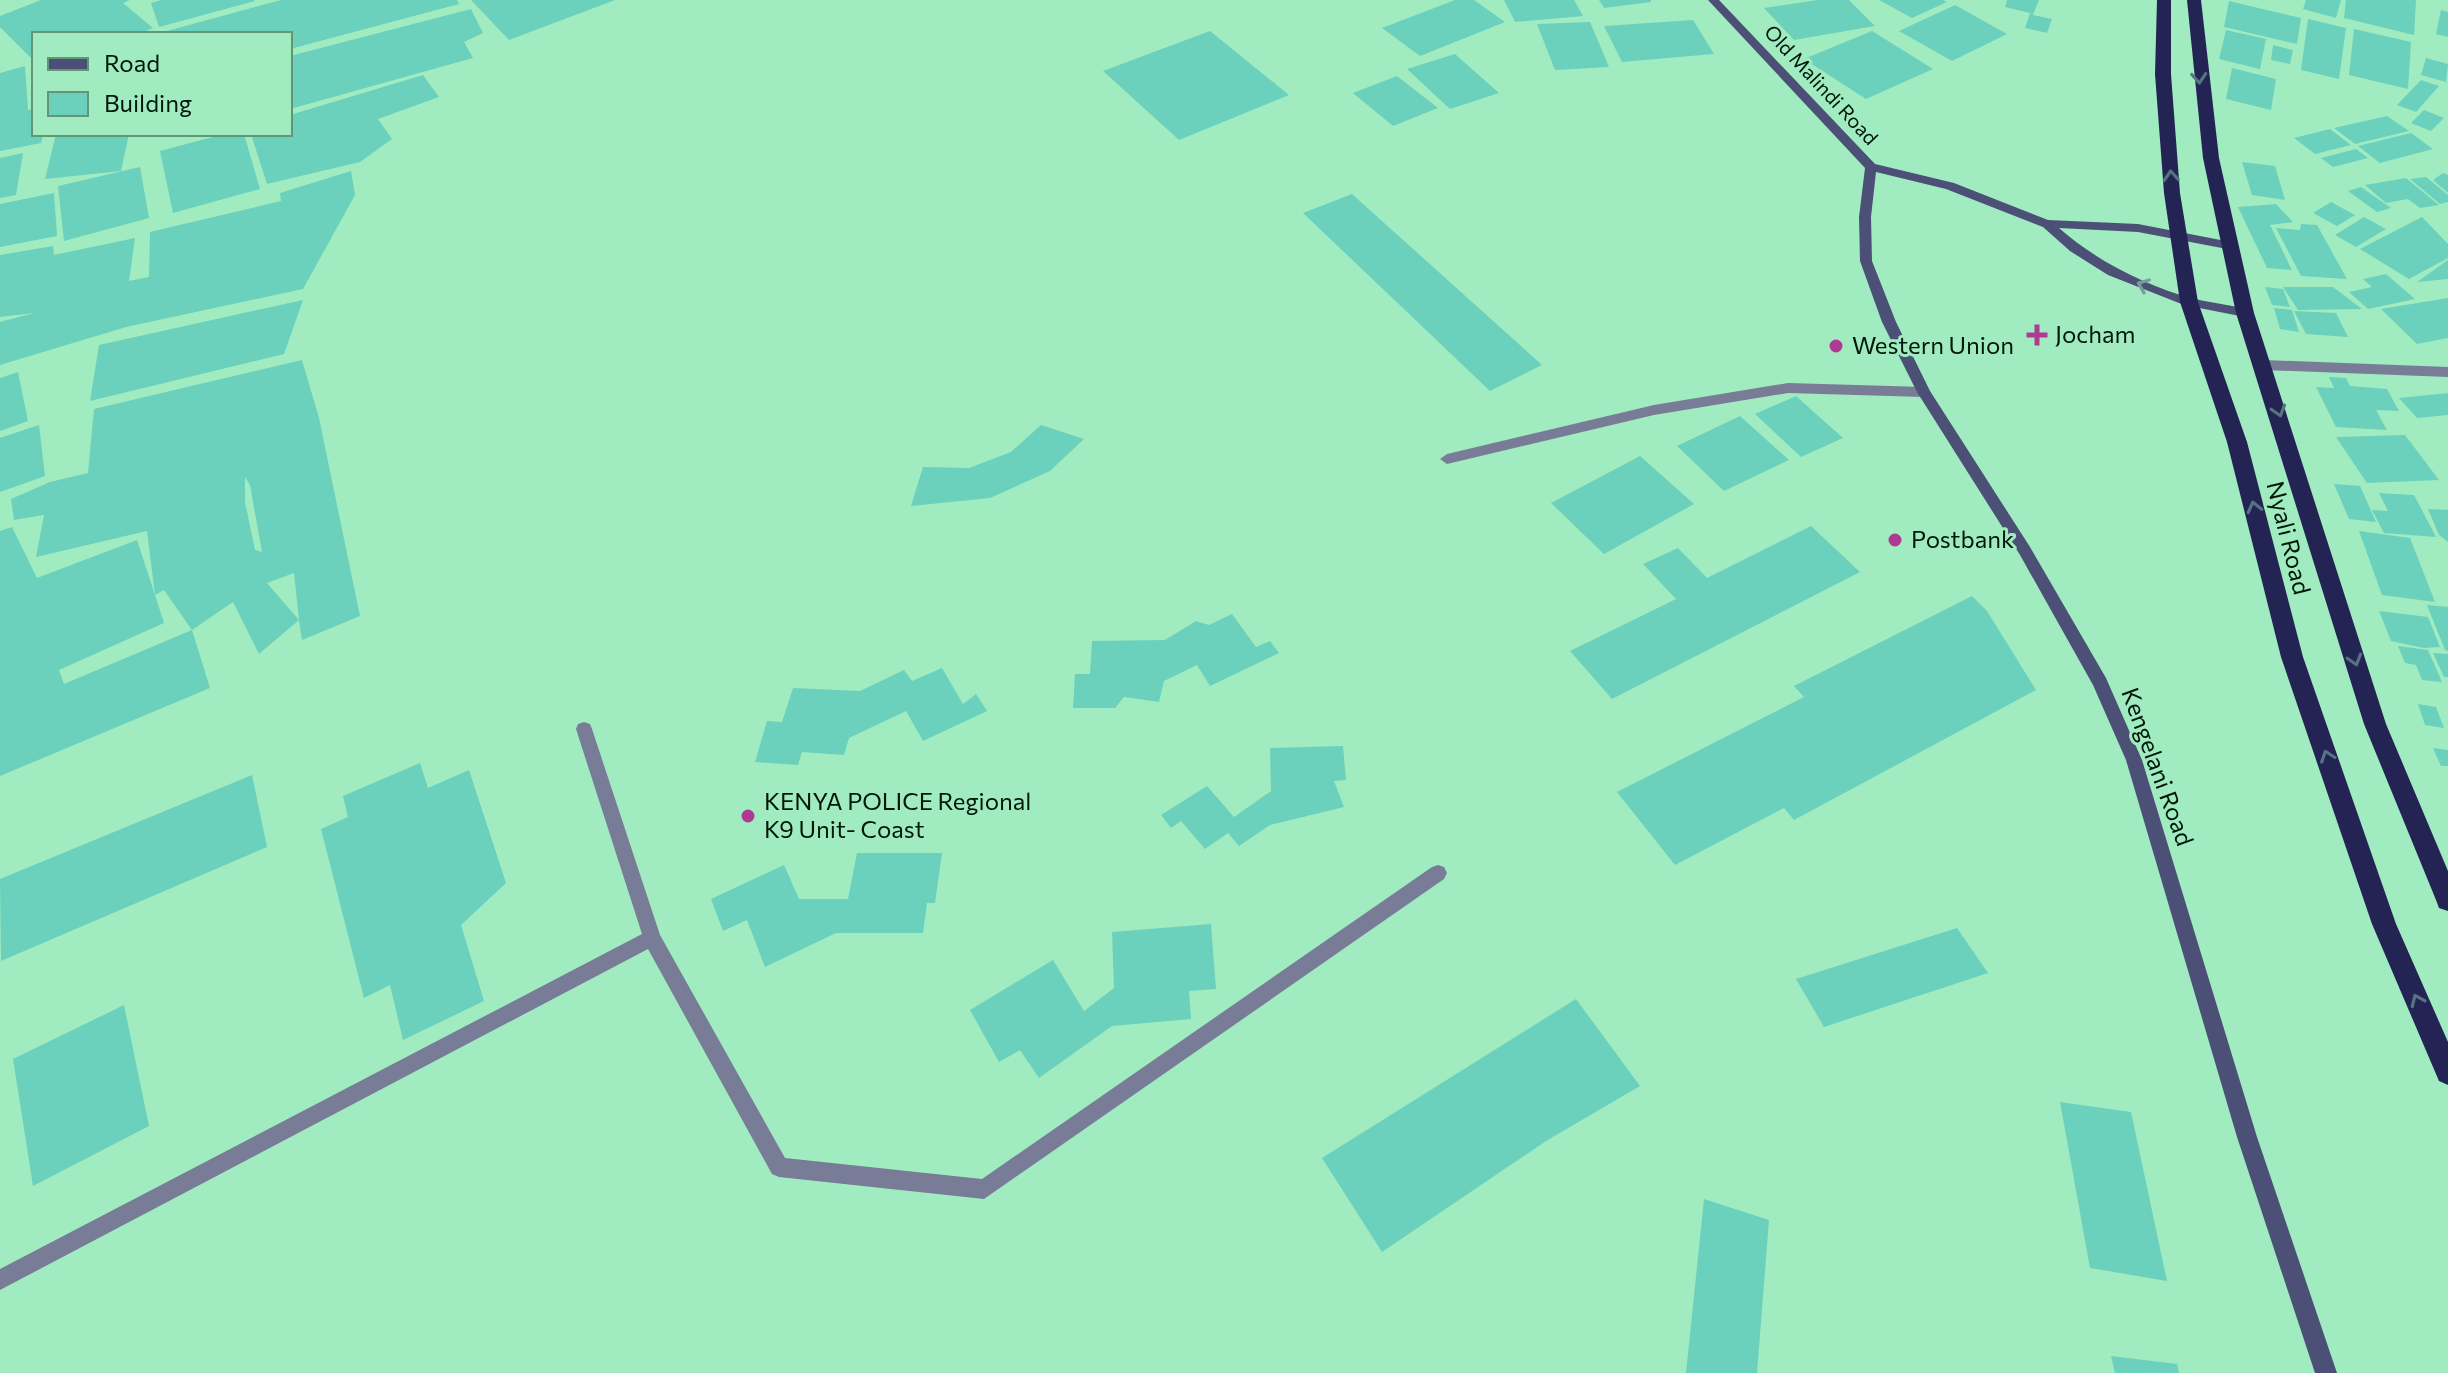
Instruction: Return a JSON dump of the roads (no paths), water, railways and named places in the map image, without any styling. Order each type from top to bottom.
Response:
[{"type":"highway","name":"Nyali Road","points":[[2164,0],[2163,74],[2176,233],[2181,240],[2189,302],[2237,442],[2292,657],[2384,924],[2448,1072]]},
{"type":"highway","name":"Nyali Road","points":[[2194,0],[2201,113],[2227,245],[2245,313],[2264,365],[2375,724],[2448,900]]},
{"type":"main road","name":"Old Malindi Road","points":[[1713,0],[1871,167],[1950,186],[2047,224],[2103,267],[2189,302],[2245,313]]},
{"type":"main road","name":"Kengelani Road","points":[[1871,167],[1865,217],[1866,261],[1889,322],[1924,392],[2025,551],[2100,683],[2134,760],[2247,1137],[2326,1373]]},
{"type":"main road","name":"Old Malindi Road","points":[[2047,224],[2084,222],[2176,233],[2227,245]]},
{"type":"street","points":[[2264,365],[2448,372]]},
{"type":"street","points":[[1447,459],[1654,410],[1788,388],[1924,392]]},
{"type":"street","points":[[584,729],[652,938],[779,1167],[984,1189],[1438,873]]},
{"type":"street","points":[[0,1280],[652,938]]},
{"type":"place","name":"Jocham","points":[[2037,335]]},
{"type":"place","name":"Western Union","points":[[1836,346]]},
{"type":"place","name":"Postbank","points":[[1895,540]]},
{"type":"place","name":"KENYA POLICE Regional K9 Unit- Coast","points":[[748,816]]}]
